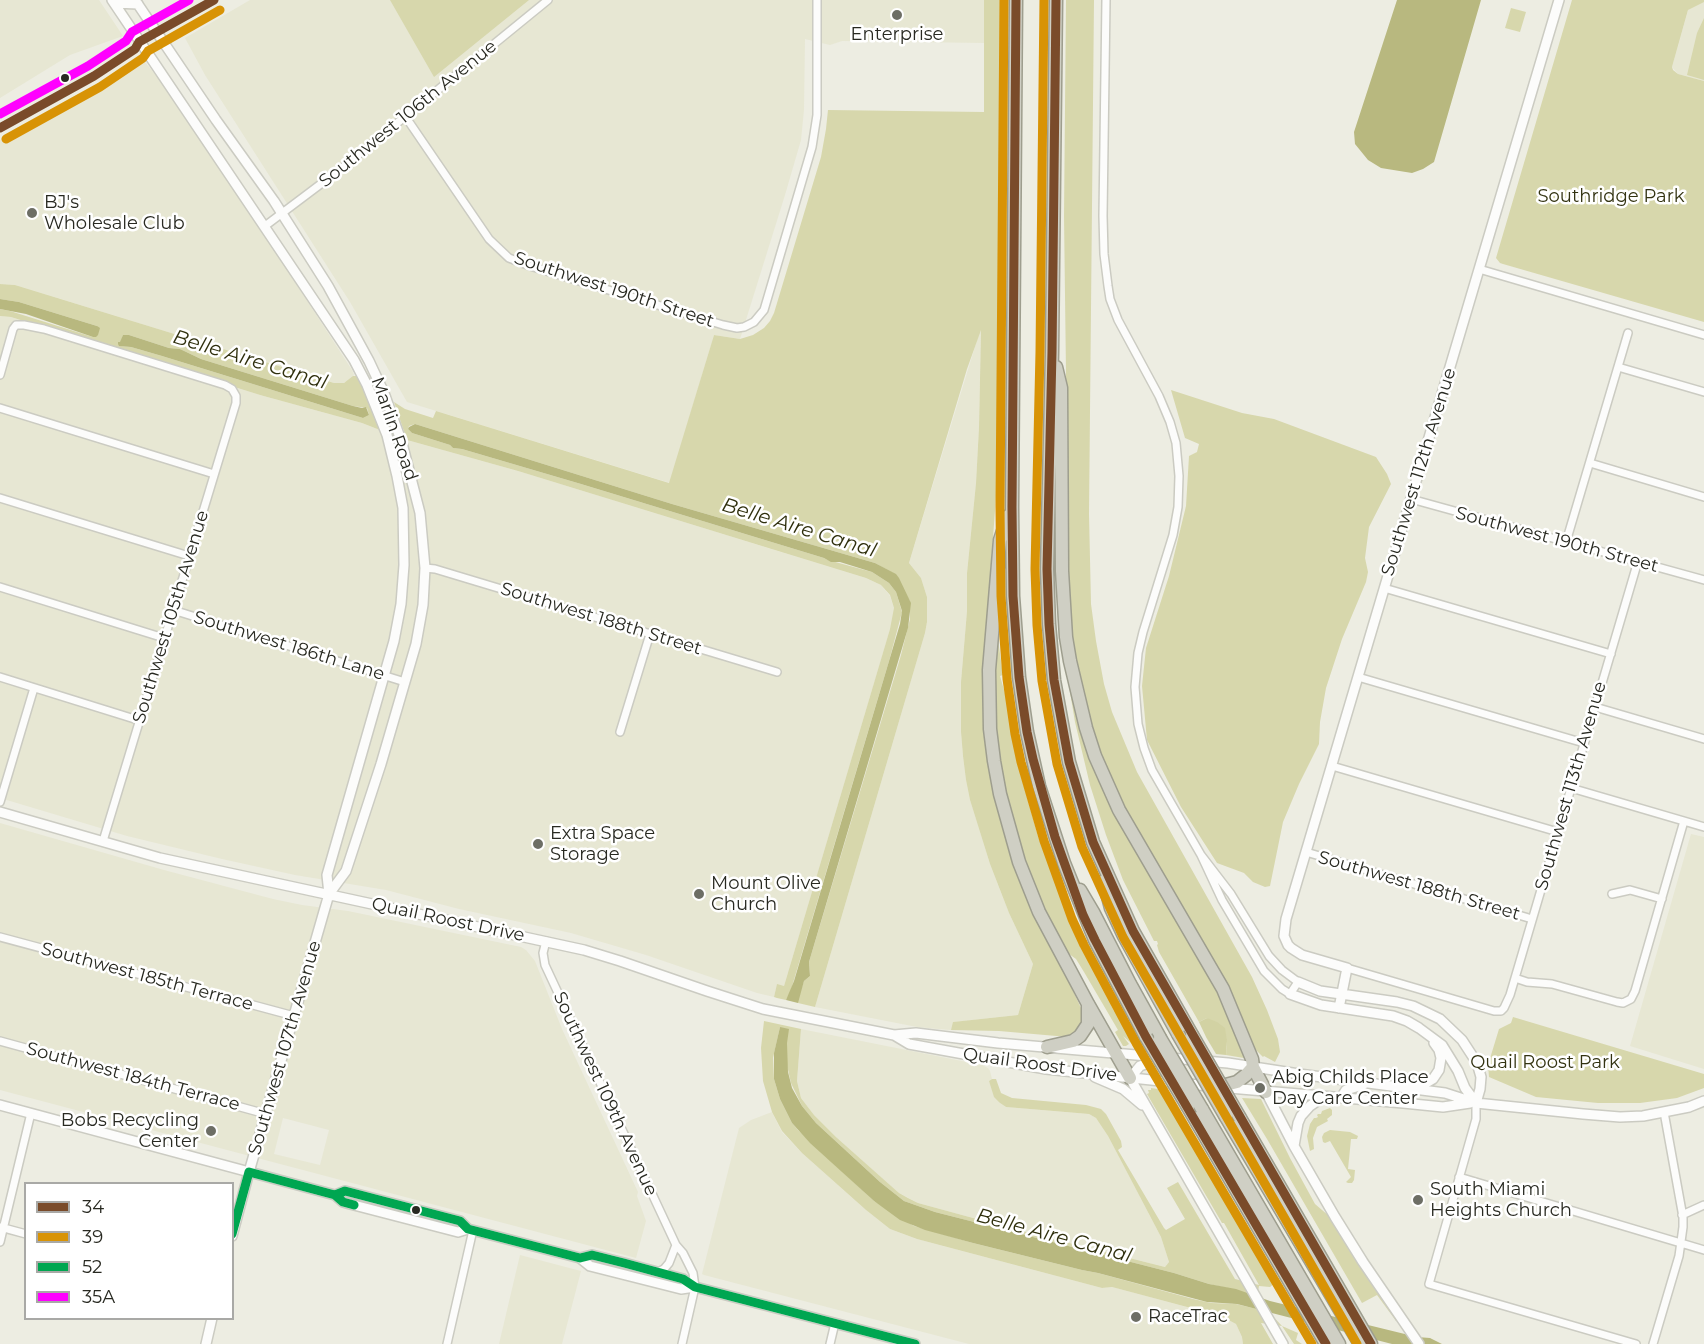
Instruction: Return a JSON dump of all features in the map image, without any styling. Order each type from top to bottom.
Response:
[{"type":"highway","points":[[1016,0],[1012,507],[1014,624],[1023,705],[1039,786],[1064,863],[1095,940],[1146,1037],[1326,1344]]},
{"type":"highway","points":[[1056,0],[1047,569],[1051,652],[1065,744],[1111,908],[1178,1034],[1360,1344]]},
{"type":"highway","points":[[1052,352],[1061,388],[1062,571],[1066,637],[1083,721],[1095,756],[1119,810],[1222,989],[1252,1059],[1253,1067],[1266,1092]]},
{"type":"highway","points":[[1012,507],[1000,540],[990,654],[990,714],[994,761],[1008,830],[1039,912],[1130,1078]]},
{"type":"highway","points":[[1093,842],[1133,931],[1371,1344]]},
{"type":"highway","points":[[1064,863],[1161,1038],[1339,1344]]},
{"type":"highway","points":[[1047,1047],[1073,1041],[1080,1036],[1088,1024],[1088,1004]]},
{"type":"highway","points":[[1218,1087],[1237,1082],[1253,1067]]},
{"type":"main road","name":"Southwest 112th Avenue","points":[[1347,968],[1302,955],[1288,945],[1284,936],[1286,919],[1559,0]]},
{"type":"main road","points":[[113,2],[137,2]]},
{"type":"main road","name":"Marlin Road","points":[[113,2],[354,360],[375,404],[392,453],[401,498],[404,565]]},
{"type":"main road","name":"Marlin Road","points":[[137,2],[282,213],[328,286],[369,361],[384,393],[417,497],[423,532],[425,568]]},
{"type":"main road","points":[[180,101],[195,89]]},
{"type":"main road","points":[[200,131],[216,120]]},
{"type":"main road","points":[[404,565],[425,568]]},
{"type":"main road","name":"Southwest 107th Avenue","points":[[329,894],[327,875],[399,618],[404,565]]},
{"type":"main road","name":"Southwest 107th Avenue","points":[[234,1228],[329,894],[346,871],[416,644],[421,618],[425,568]]},
{"type":"main road","points":[[354,777],[374,783]]},
{"type":"main road","name":"Quail Roost Drive","points":[[0,812],[172,861],[546,941],[620,961],[763,1009],[894,1035],[916,1033],[1047,1047],[1228,1062],[1445,1094],[1476,1103],[1620,1117],[1643,1116],[1689,1107],[1704,1101]]},
{"type":"main road","points":[[1339,1008],[1347,968]]},
{"type":"main road","points":[[1298,982],[1320,991],[1413,1006],[1446,1024],[1462,1040],[1477,1063],[1481,1077],[1476,1103]]},
{"type":"main road","points":[[1290,993],[1315,1003],[1393,1016],[1407,1021],[1442,1045],[1451,1057],[1465,1088],[1476,1103]]},
{"type":"main road","name":"Quail Roost Drive","points":[[894,1035],[909,1044],[1018,1065],[1083,1073],[1443,1107],[1476,1103]]},
{"type":"main road","points":[[1403,1088],[1428,1082],[1439,1070],[1441,1058],[1439,1050],[1430,1036]]},
{"type":"main road","points":[[1168,1057],[1140,1066],[1130,1078],[1283,1344]]},
{"type":"main road","points":[[1083,1073],[1124,1089],[1148,1110]]},
{"type":"main road","points":[[1341,1098],[1346,1090],[1368,1084]]},
{"type":"main road","points":[[1266,1092],[1294,1146],[1350,1241],[1419,1344]]},
{"type":"main road","points":[[1294,1146],[1301,1116],[1323,1097]]},
{"type":"main road","points":[[0,1105],[335,1195],[343,1202],[458,1232],[471,1230],[580,1258],[590,1266],[681,1290],[695,1287]]},
{"type":"main road","points":[[580,1258],[592,1255],[683,1279],[695,1287],[915,1344]]},
{"type":"main road","points":[[206,1344],[212,1320]]},
{"type":"street","name":"Southwest 106th Avenue","points":[[265,226],[342,168],[548,0]]},
{"type":"street","name":"Southwest 190th Street","points":[[405,116],[489,239],[509,258],[530,267],[723,325],[737,328],[750,325],[760,316],[766,303],[812,147],[817,115],[817,0]]},
{"type":"street","points":[[1106,0],[1103,216],[1108,286],[1118,320],[1159,396],[1170,422],[1176,443],[1179,476],[1178,507],[1173,535],[1138,653],[1136,711],[1152,770],[1201,855],[1222,900],[1259,964],[1271,979],[1290,993],[1298,982],[1269,956],[1231,894],[1201,855]]},
{"type":"street","points":[[1479,269],[1704,335]]},
{"type":"street","name":"Southwest 105th Avenue","points":[[0,375],[12,332],[19,324],[36,327],[225,385],[236,393],[236,403],[104,841]]},
{"type":"street","points":[[1566,542],[1628,333]]},
{"type":"street","points":[[1618,367],[1704,392]]},
{"type":"street","points":[[0,408],[214,474]]},
{"type":"street","points":[[1590,463],[1704,497]]},
{"type":"street","points":[[0,498],[189,556]]},
{"type":"street","name":"Southwest 190th Street","points":[[1411,499],[1704,580]]},
{"type":"street","name":"Southwest 113th Avenue","points":[[1347,968],[1494,1011],[1503,1010],[1508,1002],[1638,561]]},
{"type":"street","name":"Southwest 188th Street","points":[[425,568],[435,569],[777,672]]},
{"type":"street","points":[[0,587],[164,638]]},
{"type":"street","points":[[1384,588],[1611,654]]},
{"type":"street","name":"Southwest 186th Lane","points":[[173,610],[405,682]]},
{"type":"street","points":[[620,732],[650,634]]},
{"type":"street","points":[[0,677],[141,721]]},
{"type":"street","points":[[1358,677],[1584,743]]},
{"type":"street","points":[[0,802],[34,688]]},
{"type":"street","points":[[1595,707],[1704,739]]},
{"type":"street","points":[[1332,766],[1558,832]]},
{"type":"street","points":[[1571,788],[1704,827]]},
{"type":"street","points":[[1515,978],[1527,982],[1552,984],[1617,1002],[1627,1002],[1635,991],[1684,821]]},
{"type":"street","name":"Southwest 188th Street","points":[[1306,852],[1532,919]]},
{"type":"street","points":[[1612,894],[1630,890],[1662,899]]},
{"type":"street","name":"Southwest 185th Terrace","points":[[0,937],[294,1016]]},
{"type":"street","name":"Southwest 109th Avenue","points":[[546,941],[543,953],[545,965],[676,1245],[683,1253],[693,1273],[695,1287]]},
{"type":"street","points":[[1259,964],[1269,956]]},
{"type":"street","name":"Southwest 184th Terrace","points":[[0,1041],[266,1114]]},
{"type":"street","points":[[1476,1103],[1476,1119],[1429,1284],[1636,1344]]},
{"type":"street","points":[[1653,1344],[1681,1243],[1682,1215],[1664,1112]]},
{"type":"street","points":[[0,1242],[31,1113]]},
{"type":"street","points":[[1459,1177],[1704,1250]]},
{"type":"street","points":[[1682,1215],[1704,1205]]},
{"type":"street","points":[[2,1227],[24,1233]]},
{"type":"street","points":[[447,1344],[471,1230]]},
{"type":"street","points":[[658,1272],[669,1263],[676,1245]]},
{"type":"street","points":[[682,1344],[695,1287]]},
{"type":"street","points":[[830,1344],[835,1323]]},
{"type":"shaded area","points":[[0,0],[99,0],[123,36],[70,55],[0,98]]},
{"type":"shaded area","points":[[250,0],[984,0],[984,43],[842,41],[830,45],[805,39],[804,110],[801,140],[785,195],[740,339],[714,335],[670,483],[407,402],[350,302],[205,75],[185,38]]},
{"type":"shaded area","points":[[1397,0],[1481,0],[1434,162],[1412,173],[1381,168],[1368,160],[1355,144],[1354,132]]},
{"type":"shaded area","points":[[1691,0],[1704,0],[1704,81],[1678,74],[1672,67]]},
{"type":"shaded area","points":[[144,61],[177,100],[352,370],[354,375],[352,378],[344,383],[334,383],[15,285],[0,284],[0,140]]},
{"type":"shaded area","points":[[0,299],[19,302],[97,326],[100,328],[98,335],[93,337],[26,314],[0,309]]},
{"type":"shaded area","points":[[0,316],[11,317],[260,395],[362,423],[407,440],[518,471],[866,578],[881,585],[890,596],[894,616],[784,986],[777,985],[774,997],[757,993],[646,955],[571,933],[459,909],[386,890],[295,875],[222,859],[127,836],[0,798]]},
{"type":"shaded area","points":[[981,327],[979,427],[967,573],[967,611],[961,682],[961,732],[970,800],[990,864],[1009,913],[1033,964],[1018,1015],[954,1022],[951,1030],[917,1027],[815,1007],[925,633],[927,597],[921,578],[909,563]]},
{"type":"shaded area","points":[[123,335],[180,349],[201,359],[353,406],[366,407],[369,415],[363,418],[162,356],[119,346],[118,342]]},
{"type":"shaded area","points":[[415,424],[672,504],[875,563],[896,574],[899,578],[911,603],[908,628],[809,962],[810,976],[804,981],[798,1003],[786,1000],[794,981],[900,624],[902,611],[896,592],[889,583],[872,572],[840,562],[831,562],[581,484],[453,448],[412,433],[408,429]]},
{"type":"shaded area","points":[[0,823],[273,899],[348,911],[521,947],[526,950],[535,961],[562,1029],[638,1192],[637,1196],[646,1221],[636,1258],[0,1090]],"holes":[[[283,1118],[329,1130],[320,1165],[274,1154]]]},
{"type":"shaded area","points":[[1691,834],[1704,837],[1704,1069],[1630,1046]]},
{"type":"shaded area","points":[[1207,1018],[1225,1028],[1226,1055],[1216,1054],[1206,1037],[1199,1022]]},
{"type":"shaded area","points":[[780,1027],[789,1029],[788,1072],[792,1088],[802,1106],[816,1123],[904,1201],[935,1212],[1209,1284],[1236,1289],[1270,1301],[1417,1337],[1430,1338],[1442,1344],[1392,1344],[1237,1304],[1207,1302],[973,1243],[925,1230],[900,1220],[874,1201],[810,1143],[792,1123],[780,1099],[774,1079],[774,1053]]},
{"type":"shaded area","points":[[801,1029],[982,1065],[990,1071],[992,1079],[989,1081],[1000,1103],[1006,1107],[1089,1114],[1096,1118],[1108,1136],[1161,1237],[1169,1262],[1165,1267],[1006,1227],[918,1203],[899,1193],[836,1137],[801,1098],[797,1081]]},
{"type":"shaded area","points":[[772,1112],[782,1132],[802,1153],[890,1229],[917,1239],[1102,1288],[1112,1287],[1221,1316],[1236,1324],[1243,1344],[969,1344],[704,1275],[702,1274],[739,1128],[751,1120]]},
{"type":"shaded area","points":[[520,1255],[581,1271],[562,1344],[499,1344]]},
{"type":"green space","points":[[390,0],[529,0],[434,77]]},
{"type":"green space","points":[[984,0],[1006,0],[1000,447],[997,447],[998,470],[988,605],[991,772],[1060,963],[1084,1017],[1083,1026],[1068,1037],[999,1031],[951,1030],[953,1022],[1018,1015],[1033,964],[1009,913],[990,864],[970,800],[961,732],[961,682],[967,611],[967,573],[979,427],[981,330],[967,369],[909,563],[921,578],[927,597],[925,633],[815,1007],[798,1003],[798,999],[804,981],[810,976],[809,962],[910,619],[910,601],[893,573],[875,563],[672,504],[415,424],[409,426],[408,429],[412,433],[453,448],[581,484],[872,572],[889,583],[896,592],[902,612],[889,661],[790,993],[786,1000],[777,998],[774,997],[777,984],[784,986],[890,629],[894,608],[890,595],[881,585],[866,578],[518,471],[407,440],[394,402],[405,409],[433,418],[436,411],[669,483],[714,335],[740,339],[753,335],[764,328],[774,313],[821,157],[828,110],[984,112]]},
{"type":"green space","points":[[1066,0],[1094,0],[1089,514],[1091,604],[1104,684],[1112,712],[1137,772],[1252,977],[1267,1010],[1278,1039],[1280,1052],[1275,1062],[1263,1057],[1254,1048],[1236,1005],[1140,840],[1097,750],[1081,690],[1069,609],[1064,216]]},
{"type":"green space","name":"Southridge Park","points":[[1572,0],[1704,0],[1688,10],[1672,67],[1678,74],[1704,81],[1704,322],[1503,264],[1496,258]]},
{"type":"green space","points":[[1511,8],[1526,12],[1520,32],[1505,28]]},
{"type":"green space","points":[[1704,18],[1704,80],[1687,75],[1697,33]]},
{"type":"green space","points":[[0,284],[15,285],[334,383],[344,383],[353,376],[358,376],[370,400],[380,430],[11,317],[0,316],[0,309],[10,311],[93,337],[97,326],[19,302],[0,299]],"holes":[[[123,335],[169,348],[180,349],[201,359],[353,406],[367,408],[369,415],[363,418],[162,356],[120,346]]]},
{"type":"green space","points":[[1171,390],[1242,413],[1274,419],[1376,457],[1391,484],[1369,527],[1365,558],[1368,572],[1366,582],[1342,639],[1326,688],[1319,744],[1283,822],[1270,886],[1265,887],[1253,882],[1244,873],[1217,863],[1181,807],[1147,740],[1142,686],[1146,648],[1169,576],[1186,506],[1189,456],[1197,452],[1199,444],[1185,438]]},
{"type":"green space","points":[[997,633],[1003,675],[1000,676],[1021,776],[1038,836],[1067,911],[1113,1003],[1111,1005],[1114,1011],[1117,1009],[1138,1044],[1131,1043],[1123,1036],[1129,1044],[1123,1046],[1115,1032],[1118,1030],[1076,959],[1065,951],[1032,886],[1002,786],[992,691]]},
{"type":"green space","points":[[1068,680],[1081,723],[1225,1003],[1244,1058],[1226,1055],[1227,1041],[1207,1018],[1199,1022],[1159,952],[1157,941],[1154,941],[1123,880],[1090,785]]},
{"type":"green space","name":"Quail Roost Park","points":[[1513,1017],[1704,1074],[1704,1088],[1677,1098],[1640,1103],[1598,1103],[1536,1097],[1489,1077],[1488,1065],[1499,1029],[1511,1023]]},
{"type":"green space","points":[[764,1021],[801,1029],[797,1081],[801,1098],[836,1137],[899,1193],[908,1198],[918,1203],[1006,1227],[1165,1267],[1169,1262],[1161,1237],[1108,1136],[1096,1118],[1089,1114],[1006,1107],[994,1097],[989,1081],[996,1079],[1001,1093],[1012,1098],[1086,1105],[1101,1109],[1121,1141],[1122,1147],[1118,1150],[1164,1228],[1166,1230],[1185,1219],[1167,1188],[1178,1182],[1235,1279],[1259,1285],[1147,1094],[1151,1088],[1164,1090],[1275,1279],[1276,1282],[1270,1287],[1259,1286],[1257,1297],[1174,1273],[935,1212],[904,1201],[816,1123],[802,1106],[791,1083],[787,1065],[787,1043],[780,1027],[773,1058],[774,1079],[780,1099],[792,1123],[874,1201],[914,1226],[1193,1299],[1211,1303],[1236,1304],[1269,1312],[1282,1326],[1261,1323],[1273,1344],[1243,1344],[1236,1324],[1221,1316],[1112,1287],[1102,1288],[917,1239],[890,1229],[802,1153],[782,1131],[772,1112],[763,1081],[761,1048]]},
{"type":"green space","points":[[1242,1098],[1261,1099],[1315,1204],[1329,1216],[1365,1273],[1399,1320],[1396,1321],[1377,1295],[1362,1303]]},
{"type":"green space","points":[[1330,1108],[1332,1115],[1327,1119],[1328,1121],[1317,1127],[1313,1138],[1314,1149],[1310,1151],[1307,1136],[1310,1124],[1314,1118],[1318,1117],[1318,1114]]},
{"type":"green space","points":[[1330,1130],[1350,1132],[1358,1136],[1357,1139],[1351,1139],[1348,1169],[1355,1170],[1352,1183],[1346,1182],[1351,1177],[1330,1141],[1323,1142],[1324,1133]]},
{"type":"green space","points":[[1282,1326],[1298,1333],[1296,1340],[1302,1344],[1294,1344]]},
{"type":"transit line","name":"35A","points":[[0,114],[88,66],[126,41],[132,32],[189,0]]},
{"type":"transit line","name":"34","points":[[0,128],[94,76],[135,49],[139,42],[214,0]]},
{"type":"transit line","name":"39","points":[[1004,0],[1001,596],[1007,679],[1021,762],[1044,841],[1072,919],[1084,945],[1136,1043],[1312,1344]]},
{"type":"transit line","name":"34","points":[[1016,0],[1013,596],[1019,677],[1033,759],[1055,837],[1083,915],[1095,940],[1146,1037],[1326,1344]]},
{"type":"transit line","name":"39","points":[[1044,0],[1035,569],[1042,681],[1057,764],[1082,847],[1123,937],[1357,1344]]},
{"type":"transit line","name":"34","points":[[1056,0],[1047,569],[1054,680],[1069,762],[1093,842],[1133,931],[1371,1344]]},
{"type":"transit line","name":"39","points":[[6,139],[100,87],[143,58],[148,51],[220,10]]},
{"type":"transit line","name":"52","points":[[234,1227],[249,1172],[335,1195],[343,1202],[354,1205]]},
{"type":"transit line","name":"52","points":[[335,1195],[345,1191],[460,1221],[468,1229],[580,1258],[592,1255],[624,1263],[683,1279],[695,1287],[915,1344]]},
{"type":"place","name":"Enterprise","points":[[897,15]]},
{"type":"place","name":"BJ's Wholesale Club","points":[[32,213]]},
{"type":"place","name":"Extra Space Storage","points":[[538,844]]},
{"type":"place","name":"Mount Olive Church","points":[[699,894]]},
{"type":"place","name":"Abig Childs Place Day Care Center","points":[[1260,1088]]},
{"type":"place","name":"Bobs Recycling Center","points":[[211,1131]]},
{"type":"place","name":"South Miami Heights Church","points":[[1418,1200]]},
{"type":"place","name":"RaceTrac","points":[[1136,1317]]},
{"type":"water label","name":"Belle Aire Canal","points":[[250,360]]},
{"type":"water label","name":"Belle Aire Canal","points":[[799,528]]},
{"type":"water label","name":"Belle Aire Canal","points":[[1054,1236]]}]
